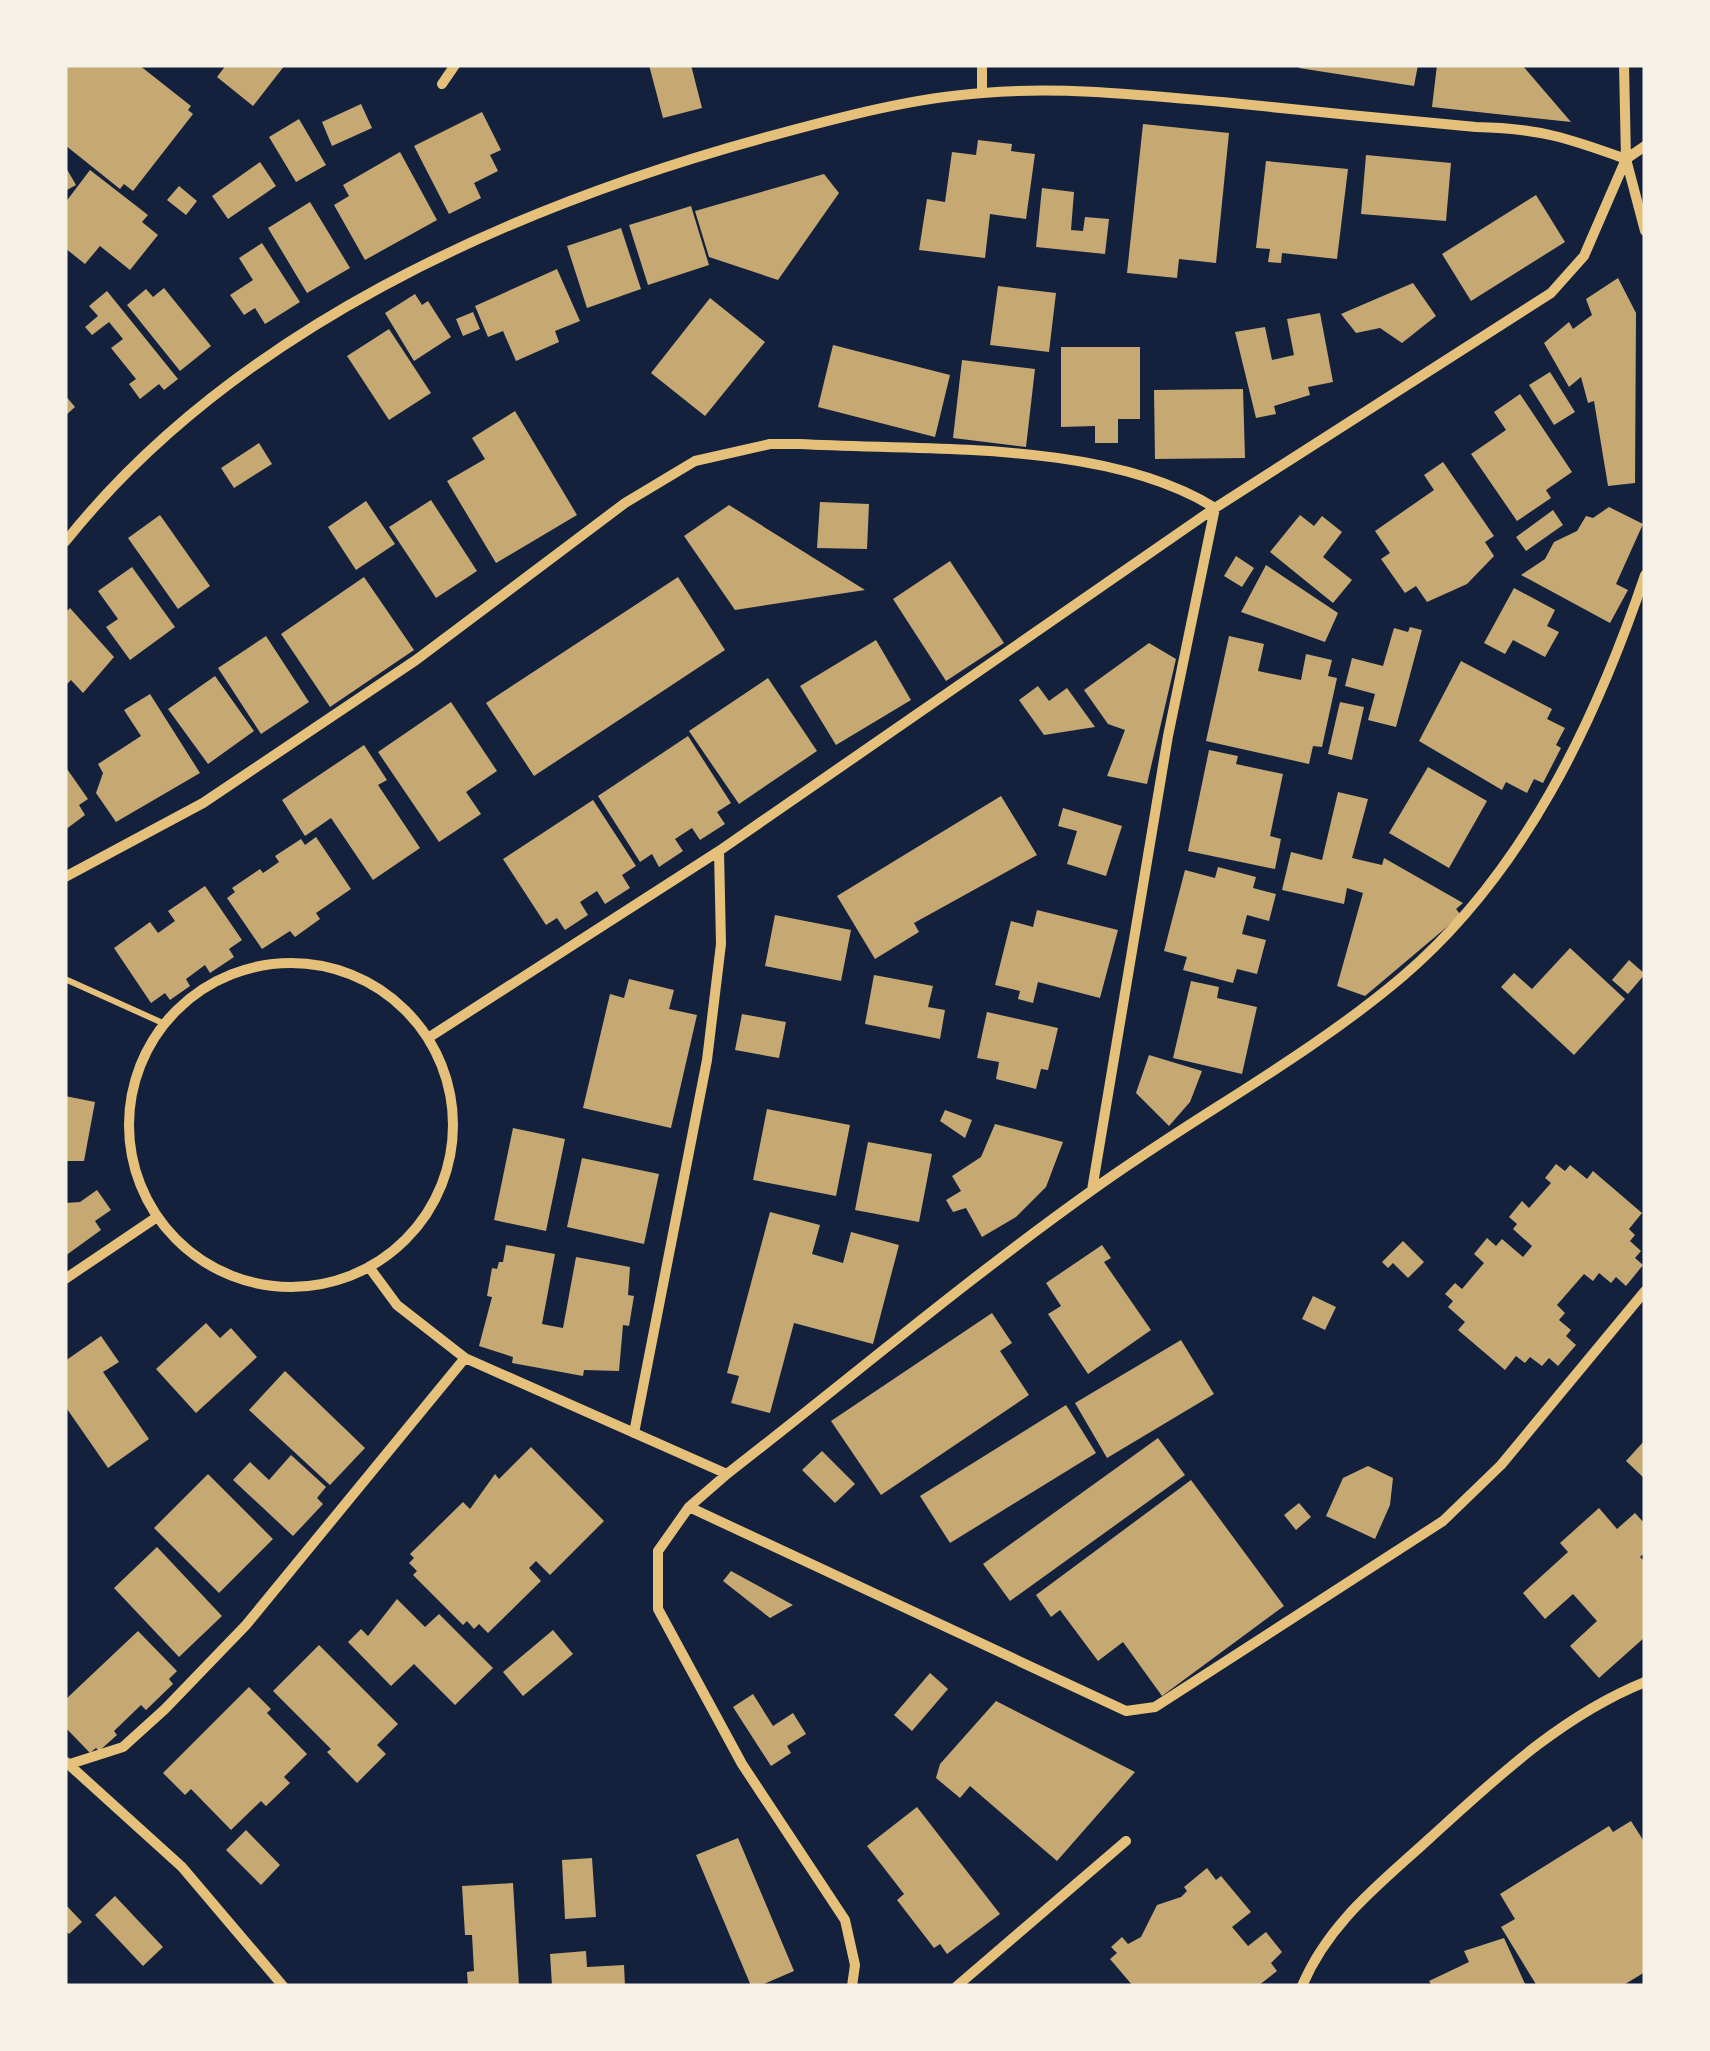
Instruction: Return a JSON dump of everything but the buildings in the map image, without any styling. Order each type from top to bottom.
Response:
[{"type":"street","points":[[442,84],[455,65]]},
{"type":"street","points":[[982,65],[982,92]]},
{"type":"street","points":[[1624,65],[1626,159],[1645,231]]},
{"type":"street","points":[[65,542],[85,517],[186,419],[303,333],[390,284],[520,222],[670,164],[829,120],[982,92],[1130,94],[1476,127],[1524,128],[1553,132],[1626,159]]},
{"type":"street","points":[[428,1038],[718,852],[1215,508],[1552,292],[1584,256],[1626,159],[1645,146]]},
{"type":"street","points":[[65,877],[203,803],[416,660],[625,502],[696,461],[770,444],[1042,457],[1140,473],[1180,486],[1215,508]]},
{"type":"street","points":[[1092,1190],[1168,736],[1215,508]]},
{"type":"street","points":[[853,1984],[852,1940],[845,1920],[742,1764],[658,1609],[658,1551],[689,1507],[726,1474],[1092,1190],[1358,1012],[1405,975],[1455,924],[1537,820],[1612,662],[1645,575]]},
{"type":"street","points":[[634,1433],[707,1060],[721,944],[718,852]]},
{"type":"street","points":[[283,963],[317,964],[380,989],[428,1038],[452,1100],[448,1165],[419,1224],[370,1267],[338,1281],[304,1287],[237,1278],[206,1264],[157,1216],[132,1154],[134,1085],[165,1024],[189,1000],[233,974],[283,963]]},
{"type":"street","points":[[65,1279],[157,1216]]},
{"type":"street","points":[[370,1267],[397,1305],[465,1358],[726,1474]]},
{"type":"street","points":[[689,1507],[1126,1711],[1155,1707],[1443,1521],[1501,1465],[1645,1291]]},
{"type":"street","points":[[67,1763],[123,1747],[165,1709],[246,1625],[465,1358]]},
{"type":"street","points":[[1302,1986],[1316,1952],[1346,1914],[1514,1762],[1564,1726],[1645,1682]]},
{"type":"street","points":[[67,1763],[182,1867],[282,1986]]},
{"type":"street","points":[[956,1986],[1126,1841]]},
{"type":"path","points":[[65,978],[165,1024]]}]
